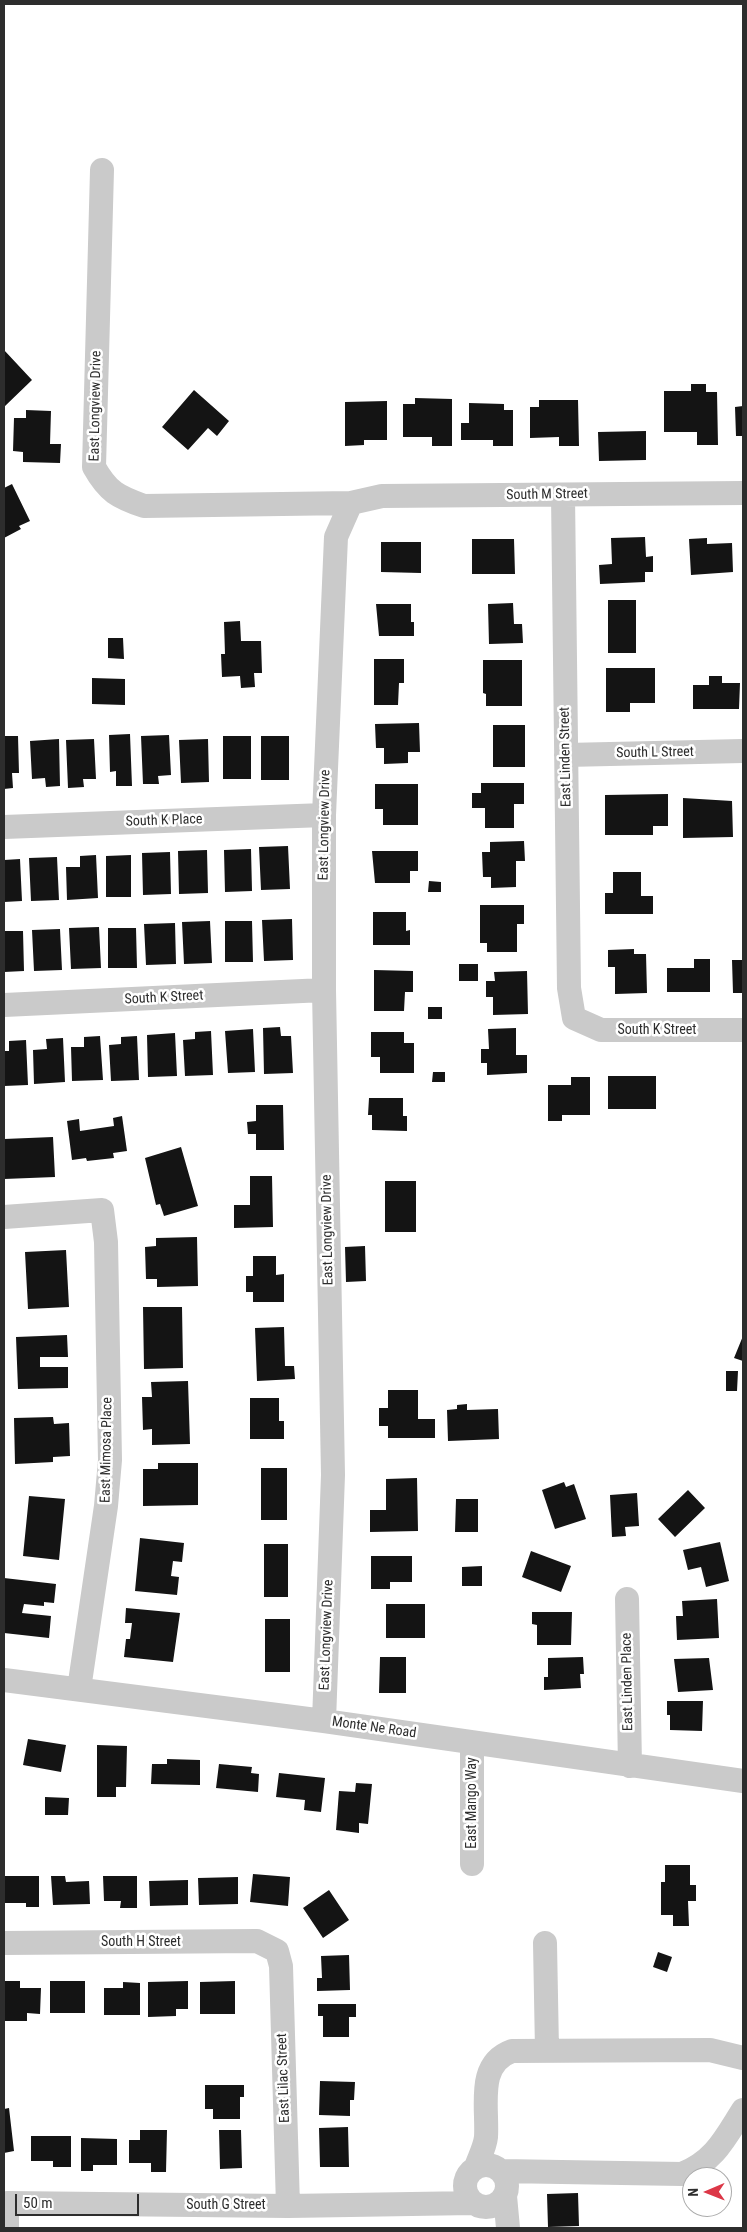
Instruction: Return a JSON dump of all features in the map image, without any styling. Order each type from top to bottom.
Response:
[{"type":"street","name":"East Longview Drive","points":[[102,170],[94,467],[103,483],[118,497],[144,506],[351,502],[336,537],[324,815],[324,990],[333,1475],[324,1721]]},
{"type":"street","name":"South M Street","points":[[351,502],[382,496],[743,493]]},
{"type":"street","name":"East Linden Street","points":[[563,495],[569,988],[574,1018]]},
{"type":"street","name":"South L Street","points":[[566,756],[743,751]]},
{"type":"street","name":"South K Place","points":[[4,827],[324,815]]},
{"type":"street","name":"South K Street","points":[[4,1005],[324,990]]},
{"type":"street","name":"South K Street","points":[[574,1018],[601,1030],[743,1030]]},
{"type":"street","name":"East Mimosa Place","points":[[4,1217],[102,1210],[106,1242],[110,1460],[106,1506],[79,1688]]},
{"type":"street","name":"East Linden Place","points":[[627,1599],[630,1766]]},
{"type":"street","name":"Monte Ne Road","points":[[4,1680],[79,1688],[324,1721],[630,1766],[743,1780]]},
{"type":"street","name":"East Mango Way","points":[[472,1742],[472,1864]]},
{"type":"street","name":"South H Street","points":[[4,1943],[257,1941],[277,1951]]},
{"type":"street","points":[[545,1944],[547,2050]]},
{"type":"street","name":"East Lilac Street","points":[[277,1951],[281,1966],[288,2206]]},
{"type":"street","points":[[508,2227],[489,2186],[486,2140],[487,2078],[492,2064],[501,2055],[512,2051],[547,2050],[710,2050],[743,2058]]},
{"type":"street","points":[[489,2186],[534,2172],[682,2174],[696,2169],[714,2156],[743,2110]]},
{"type":"street","name":"South G Street","points":[[7,2228],[7,2203],[288,2206],[445,2204],[489,2186]]},
{"type":"building","points":[[4,350],[32,380],[4,407]]},
{"type":"building","points":[[691,384],[706,384],[706,392],[717,392],[718,445],[697,445],[697,432],[664,432],[664,391],[691,391]]},
{"type":"building","points":[[194,390],[229,421],[217,436],[208,428],[188,450],[162,427]]},
{"type":"building","points":[[415,398],[452,399],[452,446],[432,446],[432,437],[403,437],[403,404],[415,404]]},
{"type":"building","points":[[539,400],[578,400],[579,446],[559,446],[559,437],[530,438],[530,407],[539,407]]},
{"type":"building","points":[[387,401],[387,440],[364,440],[364,445],[345,446],[345,402]]},
{"type":"building","points":[[469,403],[504,404],[504,410],[513,410],[513,446],[493,446],[493,440],[461,440],[461,423],[469,423]]},
{"type":"building","points":[[743,406],[743,436],[736,436],[735,407]]},
{"type":"building","points":[[26,410],[51,411],[50,444],[61,444],[60,463],[23,462],[23,452],[13,451],[14,418],[26,418]]},
{"type":"building","points":[[646,431],[646,460],[599,461],[598,432]]},
{"type":"building","points":[[12,484],[30,521],[19,526],[21,529],[4,538],[4,488]]},
{"type":"building","points":[[645,537],[646,557],[653,556],[653,572],[645,572],[645,582],[600,584],[599,565],[612,564],[611,538]]},
{"type":"building","points":[[707,538],[707,544],[732,543],[733,572],[691,575],[689,539]]},
{"type":"building","points":[[472,539],[514,539],[515,574],[472,574]]},
{"type":"building","points":[[381,542],[421,542],[421,573],[381,572]]},
{"type":"building","points":[[608,600],[636,600],[636,653],[608,653]]},
{"type":"building","points":[[513,603],[514,624],[522,624],[523,643],[489,644],[488,604]]},
{"type":"building","points":[[376,604],[411,604],[411,622],[414,622],[414,636],[379,636]]},
{"type":"building","points":[[240,621],[241,641],[261,641],[262,673],[254,673],[255,687],[241,688],[240,676],[222,677],[221,654],[225,654],[224,622]]},
{"type":"building","points":[[108,638],[123,638],[124,659],[108,658]]},
{"type":"building","points":[[374,659],[404,659],[404,683],[399,683],[398,705],[374,705]]},
{"type":"building","points":[[483,660],[522,660],[522,706],[486,706],[486,694],[483,693]]},
{"type":"building","points":[[606,668],[655,668],[655,703],[630,703],[630,712],[606,712]]},
{"type":"building","points":[[709,676],[722,676],[722,683],[740,683],[739,709],[693,709],[693,685],[709,685]]},
{"type":"building","points":[[92,678],[125,679],[125,705],[92,704]]},
{"type":"building","points":[[419,723],[420,752],[408,752],[408,763],[384,764],[384,748],[376,748],[375,724]]},
{"type":"building","points":[[493,725],[525,725],[525,767],[493,767]]},
{"type":"building","points":[[130,734],[132,786],[116,786],[116,771],[110,772],[109,735]]},
{"type":"building","points":[[169,735],[171,775],[158,776],[159,784],[143,784],[141,736]]},
{"type":"building","points":[[4,736],[18,736],[19,773],[12,773],[13,788],[4,789]]},
{"type":"building","points":[[223,736],[251,736],[251,779],[223,779]]},
{"type":"building","points":[[261,736],[289,736],[289,780],[261,780]]},
{"type":"building","points":[[59,739],[60,786],[46,787],[45,778],[32,779],[30,741]]},
{"type":"building","points":[[94,739],[96,779],[83,779],[84,787],[68,788],[66,740]]},
{"type":"building","points":[[208,739],[209,782],[181,783],[179,740]]},
{"type":"building","points":[[481,783],[524,783],[524,804],[514,804],[514,828],[485,828],[485,808],[472,808],[472,793],[481,793]]},
{"type":"building","points":[[375,784],[418,784],[418,825],[383,825],[383,809],[375,809]]},
{"type":"building","points":[[668,794],[668,826],[653,826],[653,835],[605,835],[605,795]]},
{"type":"building","points":[[683,798],[732,801],[733,837],[683,838]]},
{"type":"building","points":[[524,841],[525,861],[516,861],[516,887],[491,888],[491,877],[483,877],[482,852],[490,852],[490,842]]},
{"type":"building","points":[[288,846],[290,889],[261,890],[259,847]]},
{"type":"building","points":[[251,849],[252,891],[225,892],[224,850]]},
{"type":"building","points":[[207,850],[208,893],[179,894],[178,851]]},
{"type":"building","points":[[372,851],[418,851],[418,871],[410,871],[410,883],[375,883]]},
{"type":"building","points":[[170,852],[171,894],[143,895],[142,853]]},
{"type":"building","points":[[96,855],[98,898],[67,900],[66,867],[80,867],[80,856]]},
{"type":"building","points":[[131,855],[131,897],[106,897],[106,856]]},
{"type":"building","points":[[57,857],[59,900],[31,901],[29,858]]},
{"type":"building","points":[[20,859],[22,901],[4,902],[4,860]]},
{"type":"building","points":[[613,872],[641,872],[641,896],[653,896],[653,914],[605,914],[605,893],[613,893]]},
{"type":"building","points":[[429,881],[441,882],[441,892],[428,892]]},
{"type":"building","points":[[480,905],[524,905],[524,924],[517,924],[517,952],[487,952],[487,943],[480,943]]},
{"type":"building","points":[[373,912],[406,912],[406,931],[410,930],[410,945],[373,945]]},
{"type":"building","points":[[292,919],[293,960],[264,961],[262,920]]},
{"type":"building","points":[[210,921],[212,963],[184,964],[182,922]]},
{"type":"building","points":[[225,921],[252,921],[253,962],[225,962]]},
{"type":"building","points":[[175,923],[176,964],[146,965],[144,924]]},
{"type":"building","points":[[99,927],[101,968],[71,969],[69,928]]},
{"type":"building","points":[[108,928],[136,928],[137,968],[108,968]]},
{"type":"building","points":[[60,929],[62,970],[34,971],[32,930]]},
{"type":"building","points":[[4,931],[23,931],[24,971],[4,972]]},
{"type":"building","points":[[634,949],[634,954],[646,954],[647,993],[615,994],[615,967],[608,967],[608,950]]},
{"type":"building","points":[[694,959],[710,959],[710,992],[667,992],[667,968],[694,968]]},
{"type":"building","points":[[732,960],[743,960],[743,993],[733,993]]},
{"type":"building","points":[[459,964],[478,964],[478,981],[459,981]]},
{"type":"building","points":[[374,970],[413,971],[413,992],[405,992],[404,1011],[374,1011]]},
{"type":"building","points":[[527,971],[528,1014],[493,1015],[493,997],[486,997],[486,981],[495,981],[494,972]]},
{"type":"building","points":[[428,1007],[442,1007],[442,1019],[428,1019]]},
{"type":"building","points":[[280,1027],[281,1036],[291,1036],[293,1073],[264,1074],[263,1028]]},
{"type":"building","points":[[516,1028],[516,1055],[527,1055],[527,1073],[487,1075],[487,1063],[481,1063],[481,1049],[489,1049],[488,1029]]},
{"type":"building","points":[[253,1029],[255,1072],[228,1073],[225,1031]]},
{"type":"building","points":[[211,1031],[213,1075],[185,1076],[183,1040],[195,1039],[195,1032]]},
{"type":"building","points":[[371,1032],[404,1032],[404,1043],[414,1043],[414,1073],[380,1073],[380,1057],[371,1057]]},
{"type":"building","points":[[175,1033],[177,1076],[148,1077],[147,1035]]},
{"type":"building","points":[[100,1036],[103,1080],[72,1081],[71,1047],[84,1047],[84,1037]]},
{"type":"building","points":[[137,1036],[139,1080],[111,1081],[109,1045],[121,1044],[121,1037]]},
{"type":"building","points":[[63,1038],[65,1082],[34,1084],[33,1050],[47,1049],[46,1039]]},
{"type":"building","points":[[26,1040],[28,1085],[4,1086],[4,1051],[9,1051],[9,1041]]},
{"type":"building","points":[[433,1072],[445,1072],[445,1082],[432,1082]]},
{"type":"building","points":[[608,1076],[656,1076],[656,1109],[608,1109]]},
{"type":"building","points":[[571,1077],[590,1077],[590,1115],[562,1115],[562,1121],[548,1121],[548,1085],[571,1085]]},
{"type":"building","points":[[369,1098],[403,1098],[403,1116],[407,1116],[407,1131],[372,1130],[372,1115],[368,1115]]},
{"type":"building","points":[[256,1105],[283,1105],[284,1150],[256,1150],[256,1134],[248,1134],[247,1122],[256,1121]]},
{"type":"building","points":[[122,1116],[127,1151],[113,1153],[114,1158],[87,1161],[86,1158],[72,1160],[67,1121],[79,1119],[80,1131],[114,1126],[113,1118]]},
{"type":"building","points":[[53,1137],[55,1177],[4,1179],[4,1139]]},
{"type":"building","points":[[181,1147],[198,1206],[164,1216],[160,1204],[156,1205],[145,1158]]},
{"type":"building","points":[[250,1176],[272,1176],[273,1227],[234,1228],[234,1205],[250,1205]]},
{"type":"building","points":[[385,1181],[416,1181],[416,1232],[385,1232]]},
{"type":"building","points":[[197,1237],[198,1286],[157,1287],[157,1279],[146,1279],[145,1247],[156,1246],[156,1238]]},
{"type":"building","points":[[365,1246],[366,1281],[346,1282],[345,1247]]},
{"type":"building","points":[[66,1250],[69,1307],[28,1309],[25,1252]]},
{"type":"building","points":[[253,1256],[276,1256],[276,1275],[284,1274],[284,1302],[253,1302],[253,1292],[246,1292],[246,1276],[253,1276]]},
{"type":"building","points":[[143,1307],[182,1307],[183,1368],[144,1369]]},
{"type":"building","points":[[284,1327],[285,1366],[294,1366],[295,1379],[257,1381],[255,1328]]},
{"type":"building","points":[[67,1335],[68,1357],[40,1357],[40,1367],[68,1367],[68,1388],[18,1389],[16,1337]]},
{"type":"building","points":[[743,1336],[743,1361],[734,1358]]},
{"type":"building","points":[[726,1371],[738,1371],[737,1391],[726,1391]]},
{"type":"building","points":[[188,1381],[190,1444],[152,1445],[152,1429],[143,1430],[142,1397],[152,1397],[151,1382]]},
{"type":"building","points":[[388,1390],[418,1390],[418,1419],[435,1419],[435,1438],[388,1438],[388,1426],[379,1426],[379,1408],[388,1408]]},
{"type":"building","points":[[250,1398],[279,1398],[279,1421],[284,1421],[284,1439],[250,1439]]},
{"type":"building","points":[[467,1404],[467,1410],[498,1409],[499,1439],[448,1441],[447,1410],[457,1409],[457,1405]]},
{"type":"building","points":[[53,1417],[54,1424],[69,1423],[70,1456],[53,1457],[53,1462],[15,1464],[14,1418]]},
{"type":"building","points":[[158,1463],[198,1463],[198,1505],[143,1506],[143,1469],[158,1469]]},
{"type":"building","points":[[261,1468],[287,1468],[287,1520],[261,1520]]},
{"type":"building","points":[[417,1478],[418,1531],[370,1532],[370,1510],[386,1510],[386,1479]]},
{"type":"building","points":[[564,1482],[566,1487],[574,1484],[586,1519],[555,1529],[542,1490]]},
{"type":"building","points":[[688,1490],[705,1508],[675,1537],[658,1519]]},
{"type":"building","points":[[637,1493],[639,1526],[625,1527],[626,1536],[612,1537],[610,1495]]},
{"type":"building","points":[[29,1496],[65,1499],[59,1560],[23,1556]]},
{"type":"building","points":[[456,1499],[478,1499],[478,1532],[455,1532]]},
{"type":"building","points":[[140,1538],[184,1543],[182,1562],[173,1561],[171,1576],[179,1577],[177,1595],[135,1591]]},
{"type":"building","points":[[720,1542],[729,1581],[706,1587],[701,1567],[688,1570],[683,1550]]},
{"type":"building","points":[[264,1544],[288,1544],[288,1597],[264,1597]]},
{"type":"building","points":[[531,1551],[571,1566],[561,1592],[522,1577]]},
{"type":"building","points":[[371,1556],[412,1556],[412,1582],[390,1582],[390,1589],[371,1589]]},
{"type":"building","points":[[482,1566],[482,1586],[462,1586],[462,1567]]},
{"type":"building","points":[[4,1578],[56,1584],[54,1603],[44,1602],[44,1606],[24,1604],[22,1613],[51,1616],[49,1638],[4,1633]]},
{"type":"building","points":[[717,1599],[719,1638],[677,1640],[676,1616],[683,1616],[682,1601]]},
{"type":"building","points":[[386,1604],[425,1604],[425,1638],[386,1638]]},
{"type":"building","points":[[126,1608],[180,1613],[173,1662],[124,1657],[126,1639],[130,1639],[132,1623],[125,1623]]},
{"type":"building","points":[[532,1612],[572,1612],[571,1645],[537,1645],[537,1625],[532,1624]]},
{"type":"building","points":[[265,1619],[290,1619],[290,1672],[265,1672]]},
{"type":"building","points":[[380,1657],[406,1657],[406,1693],[379,1693]]},
{"type":"building","points":[[583,1657],[584,1674],[580,1674],[581,1688],[544,1690],[544,1677],[548,1677],[548,1658]]},
{"type":"building","points":[[709,1658],[713,1690],[678,1692],[674,1659]]},
{"type":"building","points":[[667,1701],[703,1701],[702,1731],[670,1730],[670,1715],[667,1715]]},
{"type":"building","points":[[28,1739],[66,1745],[61,1772],[23,1765]]},
{"type":"building","points":[[97,1745],[127,1746],[126,1787],[116,1787],[116,1797],[97,1797]]},
{"type":"building","points":[[167,1759],[200,1760],[200,1785],[151,1784],[152,1764],[167,1764]]},
{"type":"building","points":[[219,1764],[252,1767],[251,1773],[259,1774],[258,1792],[216,1788]]},
{"type":"building","points":[[279,1773],[325,1778],[321,1812],[304,1810],[305,1800],[276,1797]]},
{"type":"building","points":[[356,1783],[372,1784],[368,1824],[359,1823],[359,1833],[336,1830],[339,1791],[355,1792]]},
{"type":"building","points":[[45,1797],[69,1798],[68,1815],[45,1815]]},
{"type":"building","points":[[665,1865],[690,1865],[690,1885],[696,1885],[696,1901],[688,1901],[689,1926],[673,1926],[673,1915],[661,1915],[661,1882],[665,1882]]},
{"type":"building","points":[[253,1874],[290,1877],[288,1906],[250,1902]]},
{"type":"building","points":[[5,1876],[39,1876],[39,1907],[26,1907],[26,1903],[5,1903]]},
{"type":"building","points":[[51,1876],[65,1876],[66,1882],[89,1881],[90,1904],[53,1905]]},
{"type":"building","points":[[103,1876],[137,1876],[137,1908],[120,1908],[121,1901],[104,1901]]},
{"type":"building","points":[[238,1877],[238,1904],[199,1905],[198,1878]]},
{"type":"building","points":[[188,1880],[188,1905],[150,1906],[149,1881]]},
{"type":"building","points":[[329,1890],[349,1920],[323,1938],[303,1908]]},
{"type":"building","points":[[658,1952],[672,1957],[667,1972],[653,1967]]},
{"type":"building","points":[[349,1955],[350,1990],[317,1991],[317,1978],[322,1978],[321,1956]]},
{"type":"building","points":[[4,1981],[20,1981],[20,1988],[41,1988],[40,2014],[27,2013],[27,2021],[4,2021]]},
{"type":"building","points":[[50,1981],[85,1981],[85,2013],[50,2013]]},
{"type":"building","points":[[188,1981],[188,2009],[176,2009],[176,2016],[148,2017],[148,1982]]},
{"type":"building","points":[[235,1981],[235,2014],[200,2014],[200,1982]]},
{"type":"building","points":[[123,1982],[140,1983],[140,2015],[104,2015],[104,1988],[123,1988]]},
{"type":"building","points":[[318,2004],[356,2004],[356,2017],[349,2017],[349,2037],[323,2037],[323,2016],[318,2016]]},
{"type":"building","points":[[320,2081],[355,2082],[354,2100],[350,2100],[350,2116],[319,2115]]},
{"type":"building","points":[[205,2085],[244,2085],[244,2097],[240,2097],[240,2119],[213,2119],[213,2109],[205,2109]]},
{"type":"building","points":[[9,2108],[14,2151],[4,2153],[4,2109]]},
{"type":"building","points":[[348,2127],[349,2167],[320,2167],[319,2128]]},
{"type":"building","points":[[140,2130],[167,2130],[166,2172],[151,2172],[151,2163],[129,2163],[129,2140],[140,2140]]},
{"type":"building","points":[[219,2130],[241,2130],[242,2168],[220,2169]]},
{"type":"building","points":[[31,2136],[71,2136],[71,2167],[53,2167],[53,2161],[31,2161]]},
{"type":"building","points":[[81,2138],[117,2139],[117,2165],[93,2165],[93,2171],[81,2171]]},
{"type":"building","points":[[578,2193],[579,2226],[548,2227],[547,2194]]}]
